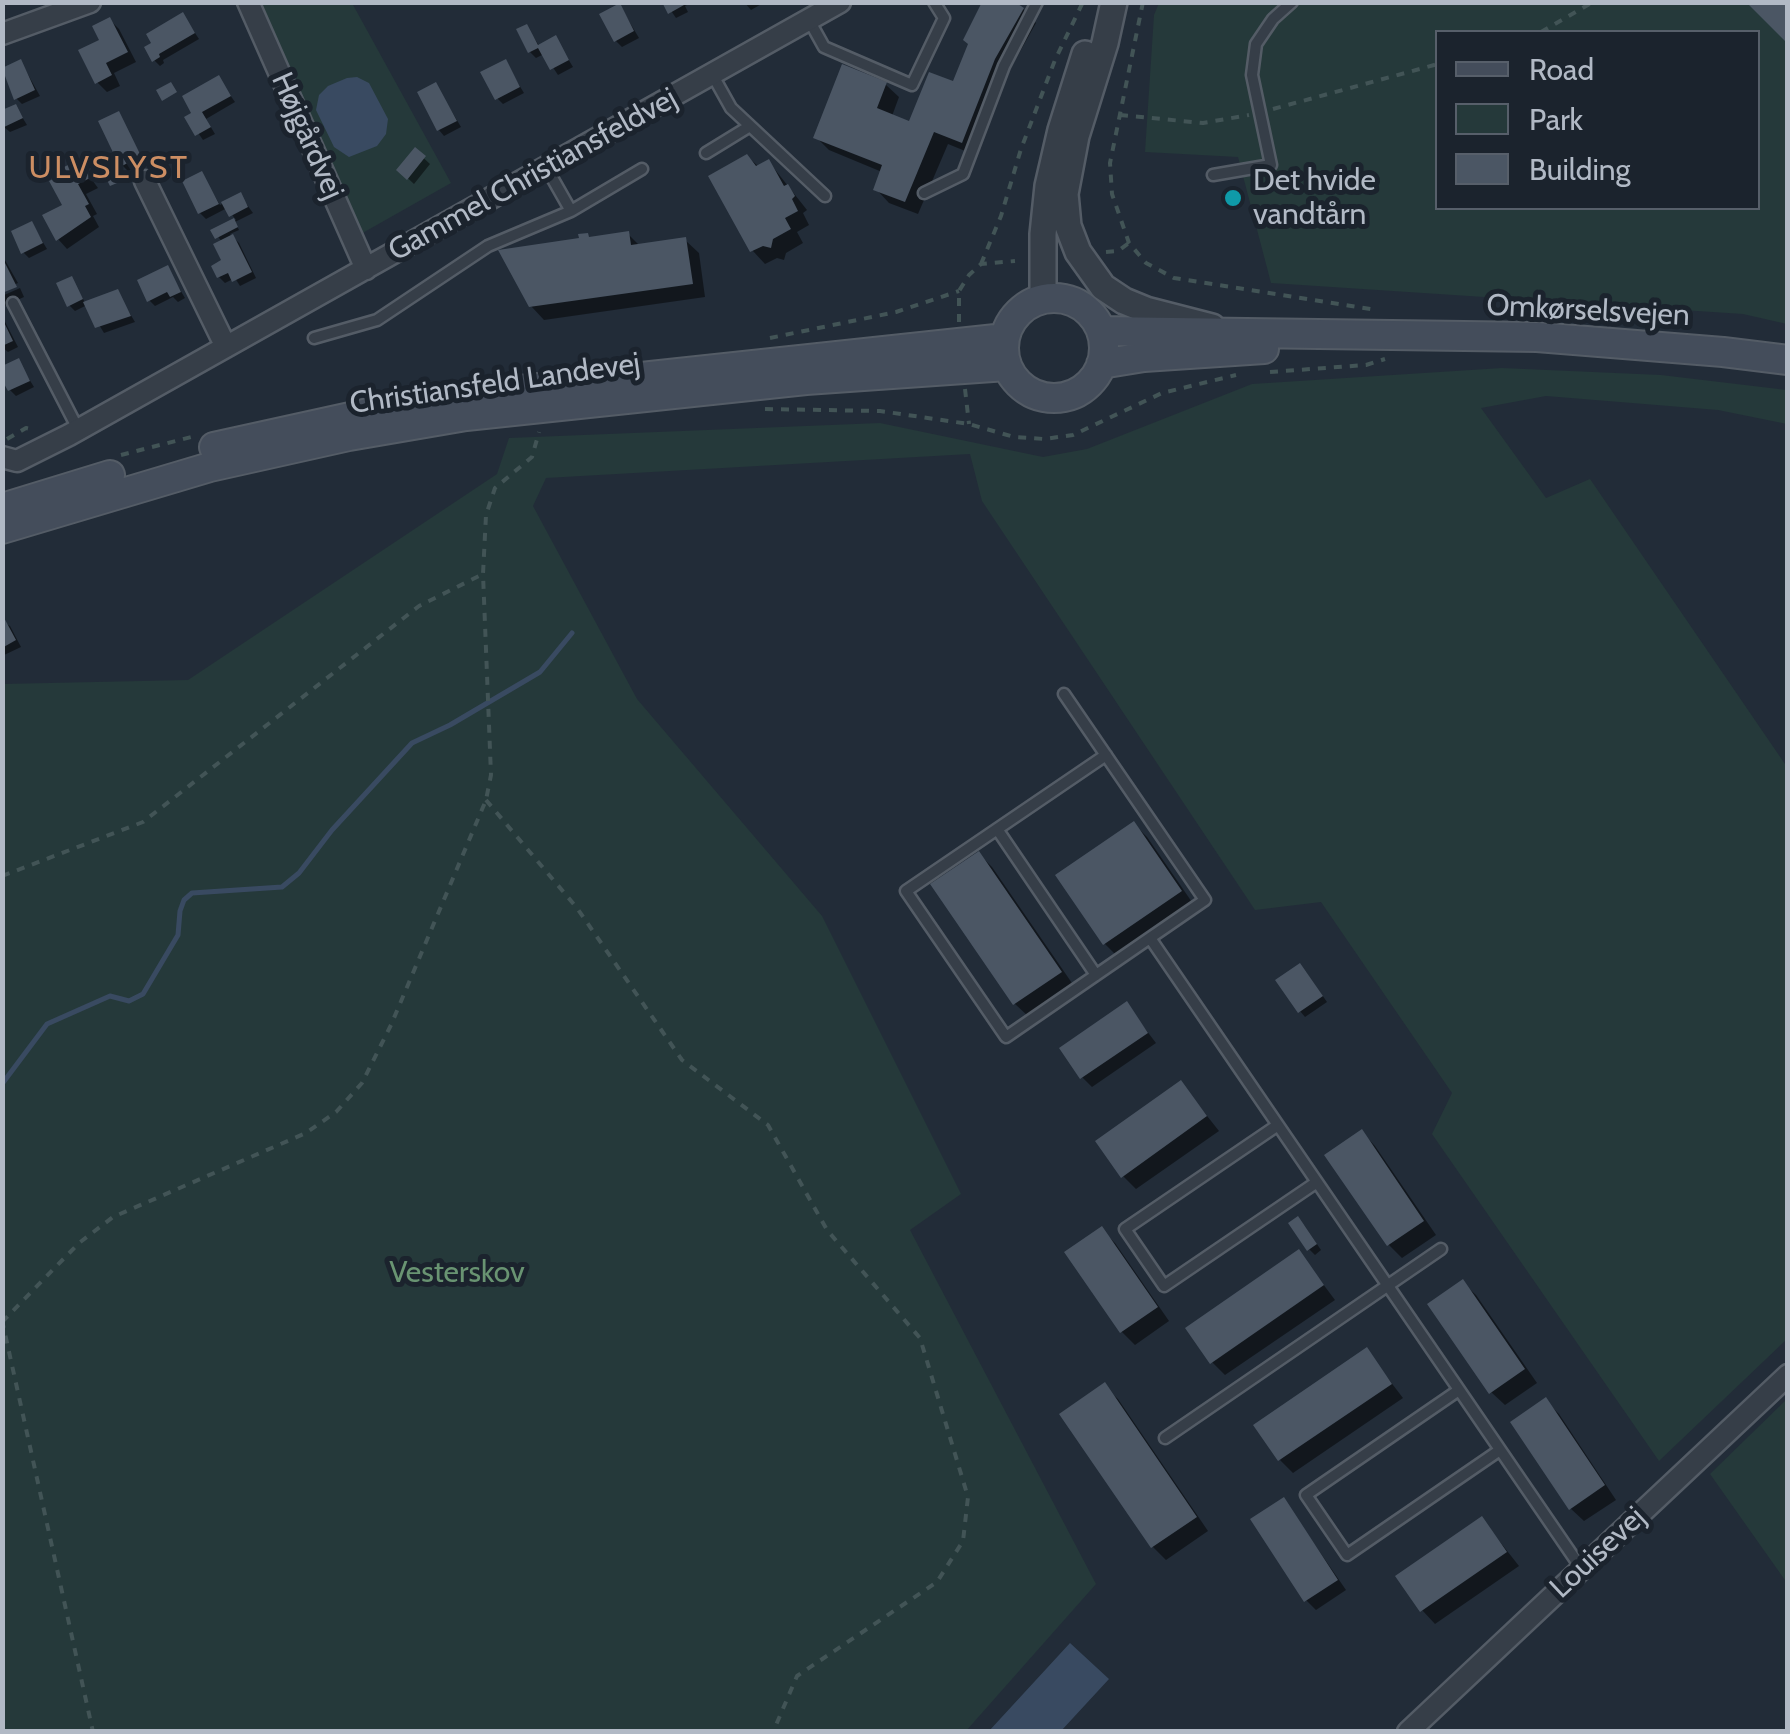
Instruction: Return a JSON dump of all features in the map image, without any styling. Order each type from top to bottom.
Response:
[{"type":"main road","points":[[1043,299],[1073,302],[1090,314],[1100,331],[1104,348],[1101,364],[1083,388],[1054,398],[1026,390],[1006,352],[1018,313],[1043,299]]},
{"type":"main road","name":"Omkørselsvejen","points":[[1100,331],[1537,338],[1788,360]]},
{"type":"main road","name":"Omkørselsvejen","points":[[1101,364],[1391,335]]},
{"type":"main road","name":"Christiansfeld Landevej","points":[[2,508],[197,451],[378,412],[637,376],[1006,352]]},
{"type":"main road","name":"Christiansfeld Landevej","points":[[2,529],[210,467],[348,436],[466,416],[806,380],[1006,352]]},
{"type":"street","points":[[2,34],[90,2]]},
{"type":"street","name":"Højgårdvej","points":[[248,2],[366,269]]},
{"type":"street","name":"Gammel Christiansfeldvej","points":[[2,457],[17,461],[78,429],[840,2]]},
{"type":"street","points":[[1043,299],[1048,186],[1074,86],[1104,2]]},
{"type":"street","points":[[1114,2],[1076,136],[1066,194],[1068,226],[1091,274],[1124,301],[1232,333]]},
{"type":"street","points":[[146,181],[226,347]]},
{"type":"street","name":"Louisevej","points":[[1408,1732],[1788,1375]]},
{"type":"lane","points":[[809,20],[824,47],[912,84],[944,18],[934,2]]},
{"type":"lane","points":[[924,193],[962,174],[1004,66],[1037,2]]},
{"type":"lane","points":[[1213,176],[1271,165],[1252,75],[1256,44],[1292,2]]},
{"type":"lane","points":[[712,74],[731,108],[825,196]]},
{"type":"lane","points":[[706,153],[750,126]]},
{"type":"lane","points":[[546,167],[571,212]]},
{"type":"lane","points":[[314,338],[377,320],[488,246],[571,212],[642,169]]},
{"type":"lane","points":[[13,303],[78,429]]},
{"type":"lane","points":[[1064,694],[1106,754],[1205,900],[1006,1036],[906,891],[1106,754]]},
{"type":"lane","points":[[997,829],[1096,974]]},
{"type":"lane","points":[[1150,938],[1581,1569]]},
{"type":"lane","points":[[1278,1125],[1125,1230],[1164,1286],[1317,1182]]},
{"type":"lane","points":[[1165,1438],[1441,1249]]},
{"type":"lane","points":[[1459,1390],[1306,1495],[1347,1555],[1500,1450]]},
{"type":"path","points":[[960,326],[959,291],[981,264],[1028,131],[1083,2]]},
{"type":"path","points":[[1143,2],[1110,164],[1112,194],[1129,243],[1146,263],[1174,278],[1391,335],[1366,365],[1257,373]]},
{"type":"path","points":[[1544,30],[1593,2]]},
{"type":"path","points":[[1120,115],[1203,123],[1258,113],[1435,65]]},
{"type":"path","points":[[1102,253],[1118,251],[1129,243]]},
{"type":"path","points":[[981,264],[1015,261]]},
{"type":"path","points":[[865,318],[912,308],[959,291]]},
{"type":"path","points":[[759,408],[880,411],[969,424],[1014,437],[1073,435],[1162,393],[1238,374]]},
{"type":"path","points":[[964,385],[969,424]]},
{"type":"path","points":[[94,1732],[3,1321],[80,1243],[113,1216],[306,1133],[336,1112],[362,1083],[391,1025],[486,800],[491,775],[483,574],[486,516],[495,488],[532,457],[541,426]]},
{"type":"path","points":[[2,876],[143,822],[418,606],[483,574]]},
{"type":"path","points":[[486,800],[577,908],[682,1060],[768,1125],[827,1230],[920,1338],[968,1496],[963,1541],[936,1582],[797,1676],[773,1732]]},
{"type":"green space","points":[[257,3],[352,3],[451,183],[359,235]]},
{"type":"green space","points":[[1159,3],[1787,3],[1787,324],[1743,314],[1271,283],[1238,157],[1145,152],[1154,15]]},
{"type":"green space","name":"Vesterskov","points":[[1502,368],[1661,375],[1787,390],[1787,424],[1718,410],[1546,396],[1481,408],[1546,498],[1590,479],[1787,767],[1787,1339],[1659,1461],[1432,1134],[1452,1093],[1321,902],[1255,910],[982,501],[970,454],[546,478],[533,506],[637,699],[822,916],[961,1194],[910,1230],[1096,1584],[966,1731],[3,1731],[3,684],[188,680],[497,474],[509,438],[880,423],[1043,457],[1087,449],[1252,384]]},
{"type":"green space","points":[[1787,1399],[1787,1583],[1710,1474]]},
{"type":"water","points":[[357,77],[369,83],[388,119],[386,134],[377,146],[349,157],[334,147],[316,110],[319,95],[328,86]]},
{"type":"water","points":[[1070,1643],[1109,1679],[1061,1731],[989,1731]]},
{"type":"building","points":[[662,2],[682,2],[684,5],[668,14]]},
{"type":"building","points":[[982,2],[1015,2],[1024,8],[995,59],[962,143],[934,132],[905,202],[873,190],[882,165],[813,138],[842,64],[887,82],[877,108],[909,121],[929,72],[953,81],[968,44],[963,40]]},
{"type":"building","points":[[1746,2],[1788,2],[1788,44]]},
{"type":"building","points":[[620,3],[634,31],[614,42],[599,14]]},
{"type":"building","points":[[183,12],[195,33],[152,62],[144,47],[151,43],[146,34]]},
{"type":"building","points":[[110,17],[128,52],[106,63],[112,75],[95,84],[78,50],[99,40],[92,26]]},
{"type":"building","points":[[527,24],[538,45],[556,35],[569,60],[550,70],[538,48],[528,53],[516,29]]},
{"type":"building","points":[[21,59],[35,90],[14,100],[2,68]]},
{"type":"building","points":[[506,59],[520,87],[495,100],[480,72]]},
{"type":"building","points":[[219,75],[231,96],[202,112],[211,127],[195,136],[184,117],[191,113],[182,96]]},
{"type":"building","points":[[171,82],[177,92],[162,101],[156,90]]},
{"type":"building","points":[[436,82],[457,121],[437,131],[417,92]]},
{"type":"building","points":[[16,104],[23,118],[2,128],[2,110]]},
{"type":"building","points":[[119,111],[141,156],[120,167],[98,121]]},
{"type":"building","points":[[415,147],[426,156],[407,180],[396,170]]},
{"type":"building","points":[[747,154],[756,166],[769,159],[784,186],[788,184],[795,196],[792,199],[798,211],[785,218],[791,229],[773,239],[771,248],[763,246],[750,252],[708,176]]},
{"type":"building","points":[[80,159],[90,178],[78,184],[91,217],[56,241],[42,215],[62,205],[49,181],[67,172],[64,167]]},
{"type":"building","points":[[117,165],[124,180],[110,186],[103,172]]},
{"type":"building","points":[[202,171],[219,204],[198,214],[182,181]]},
{"type":"building","name":"Det hvide vandtårn","points":[[1233,188],[1243,198],[1233,208],[1223,198]]},
{"type":"building","points":[[241,192],[248,207],[229,217],[221,202]]},
{"type":"building","points":[[234,218],[238,227],[215,239],[210,230]]},
{"type":"building","points":[[32,221],[43,243],[21,254],[11,231]]},
{"type":"building","points":[[629,231],[631,245],[686,237],[693,284],[529,307],[498,250],[579,238],[578,234],[588,233],[589,237]]},
{"type":"building","points":[[233,234],[252,272],[232,282],[228,273],[217,278],[211,266],[221,260],[213,244]]},
{"type":"building","points":[[2,257],[17,287],[2,293]]},
{"type":"building","points":[[168,265],[181,292],[170,297],[167,292],[147,302],[137,280]]},
{"type":"building","points":[[72,276],[83,299],[67,307],[56,283]]},
{"type":"building","points":[[118,289],[131,316],[95,328],[83,302]]},
{"type":"building","points":[[2,318],[13,341],[2,346]]},
{"type":"building","points":[[19,358],[30,381],[8,391],[2,380],[2,366]]},
{"type":"building","points":[[2,614],[16,640],[2,648]]},
{"type":"building","points":[[1134,821],[1182,891],[1103,945],[1055,875]]},
{"type":"building","points":[[979,851],[1062,972],[1013,1005],[930,884]]},
{"type":"building","points":[[1300,963],[1323,996],[1298,1013],[1275,980]]},
{"type":"building","points":[[1127,1001],[1148,1033],[1080,1079],[1059,1048]]},
{"type":"building","points":[[1181,1080],[1207,1116],[1121,1178],[1095,1141]]},
{"type":"building","points":[[1362,1129],[1424,1221],[1387,1246],[1324,1155]]},
{"type":"building","points":[[1298,1216],[1317,1244],[1307,1251],[1288,1223]]},
{"type":"building","points":[[1102,1226],[1158,1307],[1120,1333],[1064,1252]]},
{"type":"building","points":[[1299,1249],[1324,1285],[1210,1364],[1185,1328]]},
{"type":"building","points":[[1463,1279],[1525,1369],[1489,1394],[1427,1304]]},
{"type":"building","points":[[1367,1347],[1392,1384],[1278,1461],[1253,1425]]},
{"type":"building","points":[[1105,1382],[1197,1517],[1151,1548],[1059,1414]]},
{"type":"building","points":[[1546,1397],[1605,1485],[1569,1510],[1510,1422]]},
{"type":"building","points":[[1284,1497],[1338,1580],[1304,1602],[1250,1519]]},
{"type":"building","points":[[1482,1516],[1507,1552],[1420,1612],[1395,1576]]},
{"type":"waterway","points":[[2,1084],[47,1024],[110,996],[129,1001],[143,994],[178,935],[180,911],[192,893],[282,887],[299,873],[332,830],[412,743],[540,672],[572,633]]},
{"type":"place","name":"Det hvide vandtårn","points":[[1233,198]]},
{"type":"district","name":"ULVSLYST","points":[[109,169]]}]
